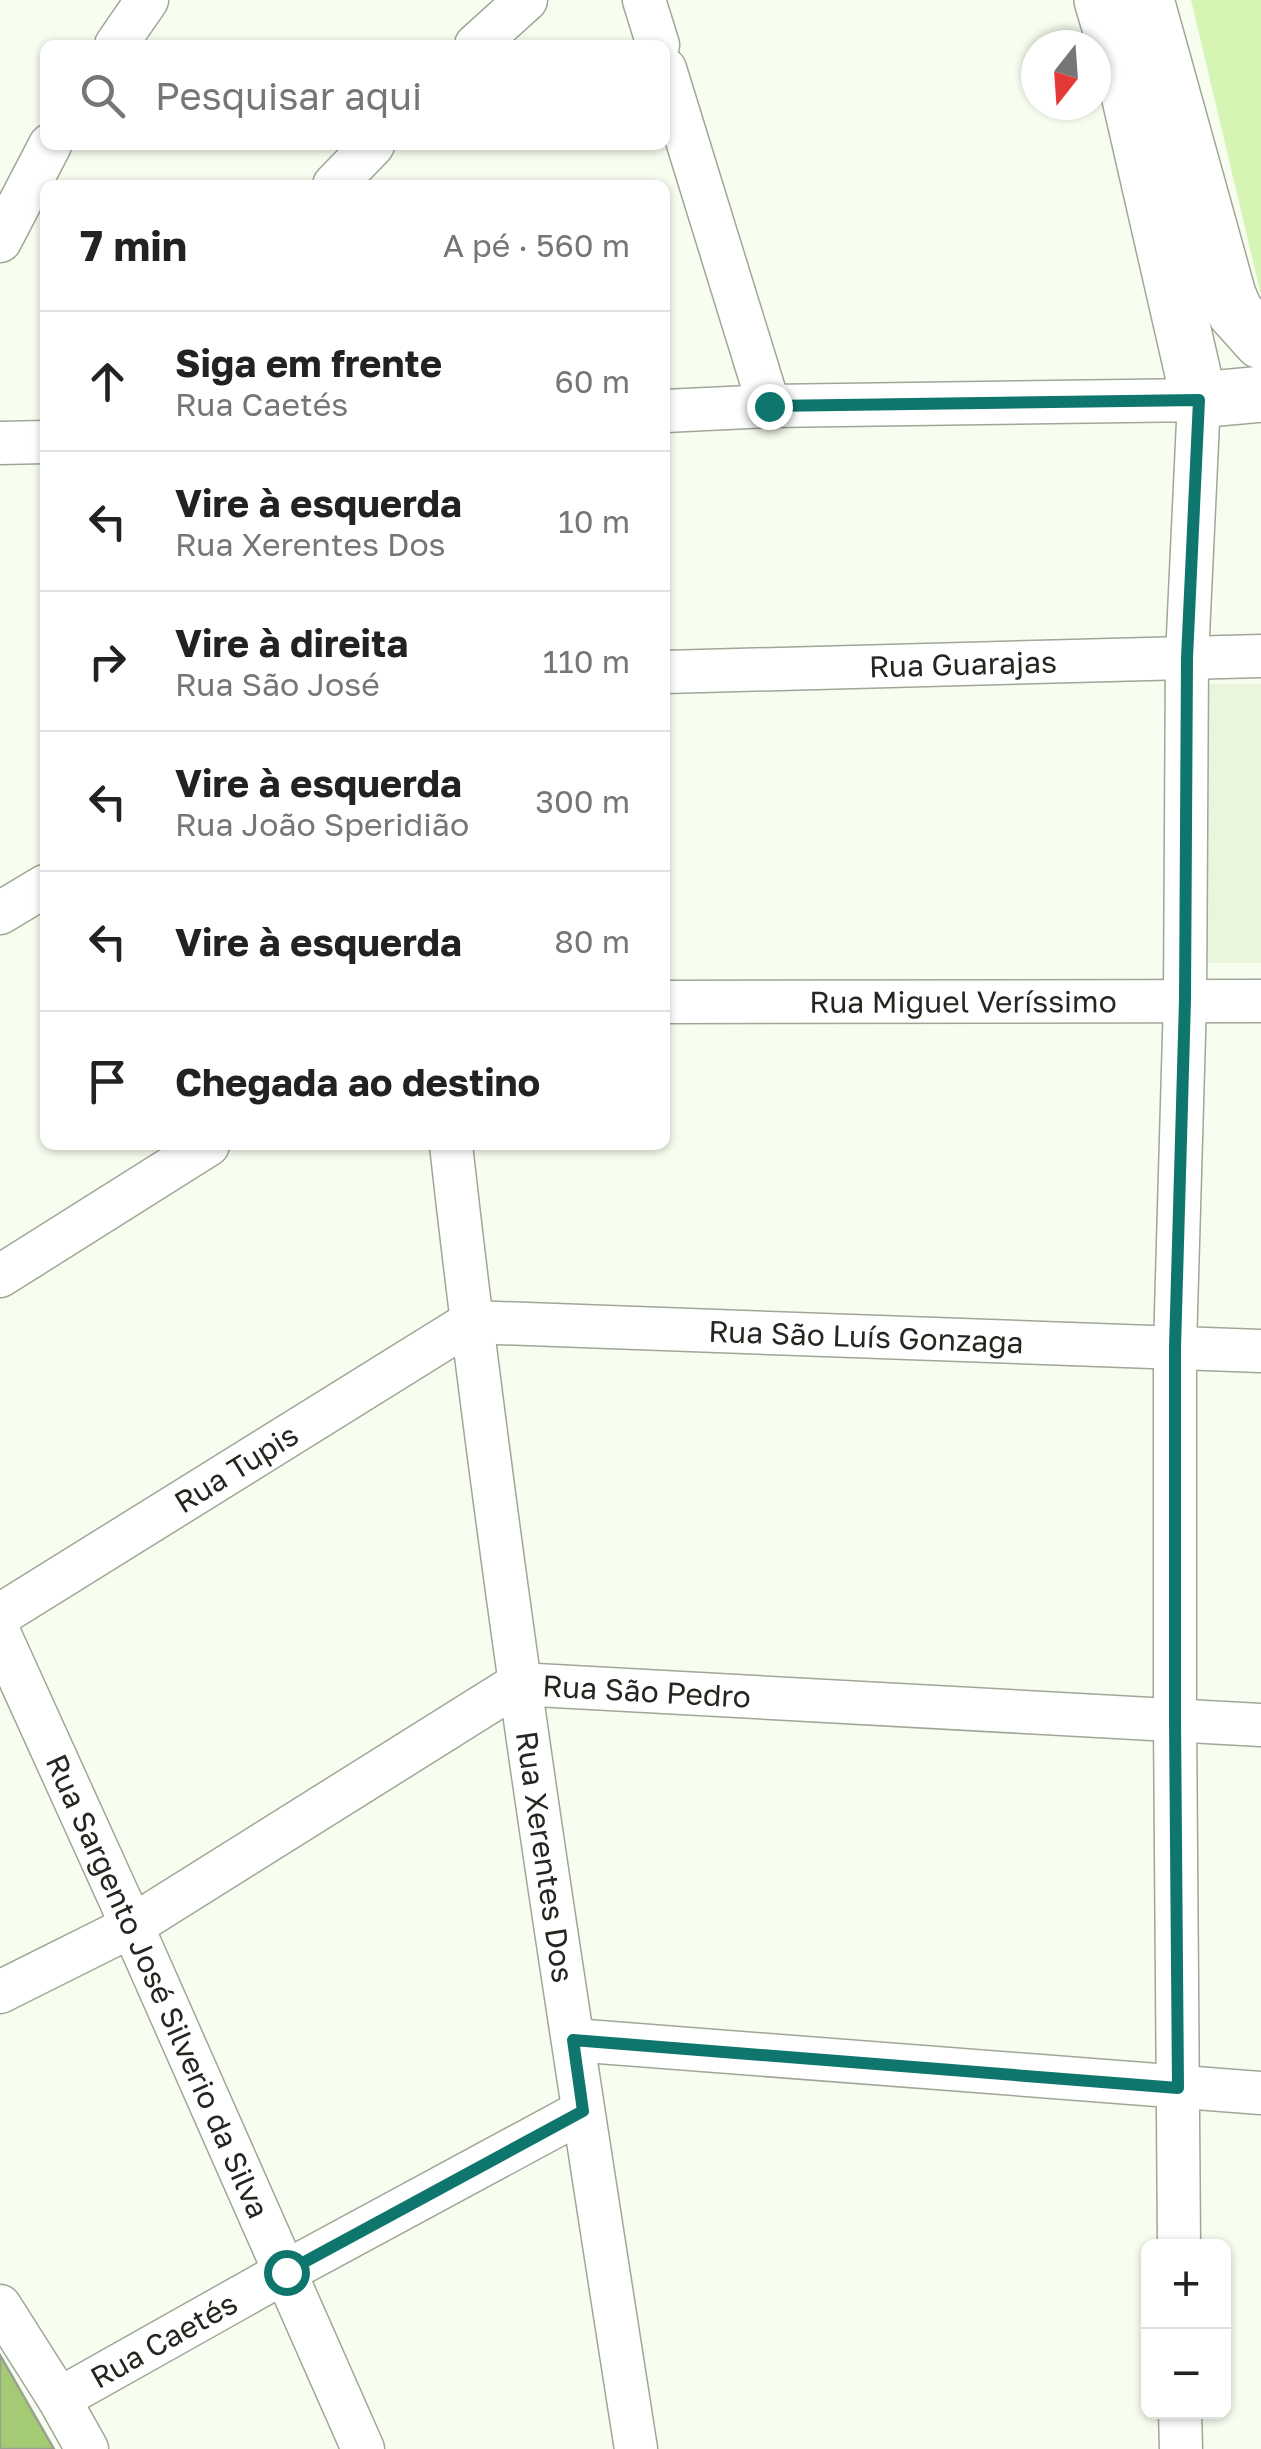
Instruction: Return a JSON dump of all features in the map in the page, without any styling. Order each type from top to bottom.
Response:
[{"type":"street","points":[[119,40],[147,0]]},
{"type":"street","points":[[482,40],[526,0]]},
{"type":"street","points":[[644,0],[656,40]]},
{"type":"street","points":[[1102,0],[1126,81],[1195,382],[1175,1348],[1179,2239]]},
{"type":"street","points":[[1146,0],[1228,294],[1235,312],[1261,341]]},
{"type":"street","points":[[670,85],[769,406]]},
{"type":"street","points":[[0,241],[47,150]]},
{"type":"street","points":[[339,180],[368,150]]},
{"type":"street","points":[[670,411],[1143,399],[1195,382],[1261,353]]},
{"type":"street","points":[[1195,382],[1261,394]]},
{"type":"street","points":[[0,442],[40,442]]},
{"type":"street","name":"Rua Guarajas","points":[[670,672],[1261,656]]},
{"type":"street","points":[[0,912],[40,889]]},
{"type":"street","name":"Rua Miguel Veríssimo","points":[[670,1002],[1261,1001]]},
{"type":"street","points":[[0,1276],[200,1150]]},
{"type":"street","name":"Rua Xerentes Dos","points":[[452,1150],[518,1684],[636,2449]]},
{"type":"street","name":"Rua São Luís Gonzaga","points":[[471,1322],[1261,1351]]},
{"type":"street","name":"Rua Tupis","points":[[0,1615],[471,1322]]},
{"type":"street","name":"Rua Sargento José Silverio da Silva","points":[[0,1635],[363,2449]]},
{"type":"street","name":"Rua São Pedro","points":[[0,1992],[132,1926],[518,1684],[1261,1724]]},
{"type":"street","points":[[573,2040],[1261,2093]]},
{"type":"street","name":"Rua Caetés","points":[[60,2399],[583,2111]]},
{"type":"street","points":[[0,2306],[87,2449]]},
{"type":"street","points":[[1180,2419],[1181,2449]]},
{"type":"shaded area","points":[[1202,684],[1261,684],[1261,963],[1206,963]]},
{"type":"green space","points":[[1191,0],[1261,0],[1261,295]]},
{"type":"building","points":[[0,2355],[54,2449],[0,2449]]},
{"type":"route","points":[[286,2272],[583,2111],[573,2040],[1178,2088],[1175,1348],[1185,1000],[1187,658],[1199,400],[769,406]]}]
